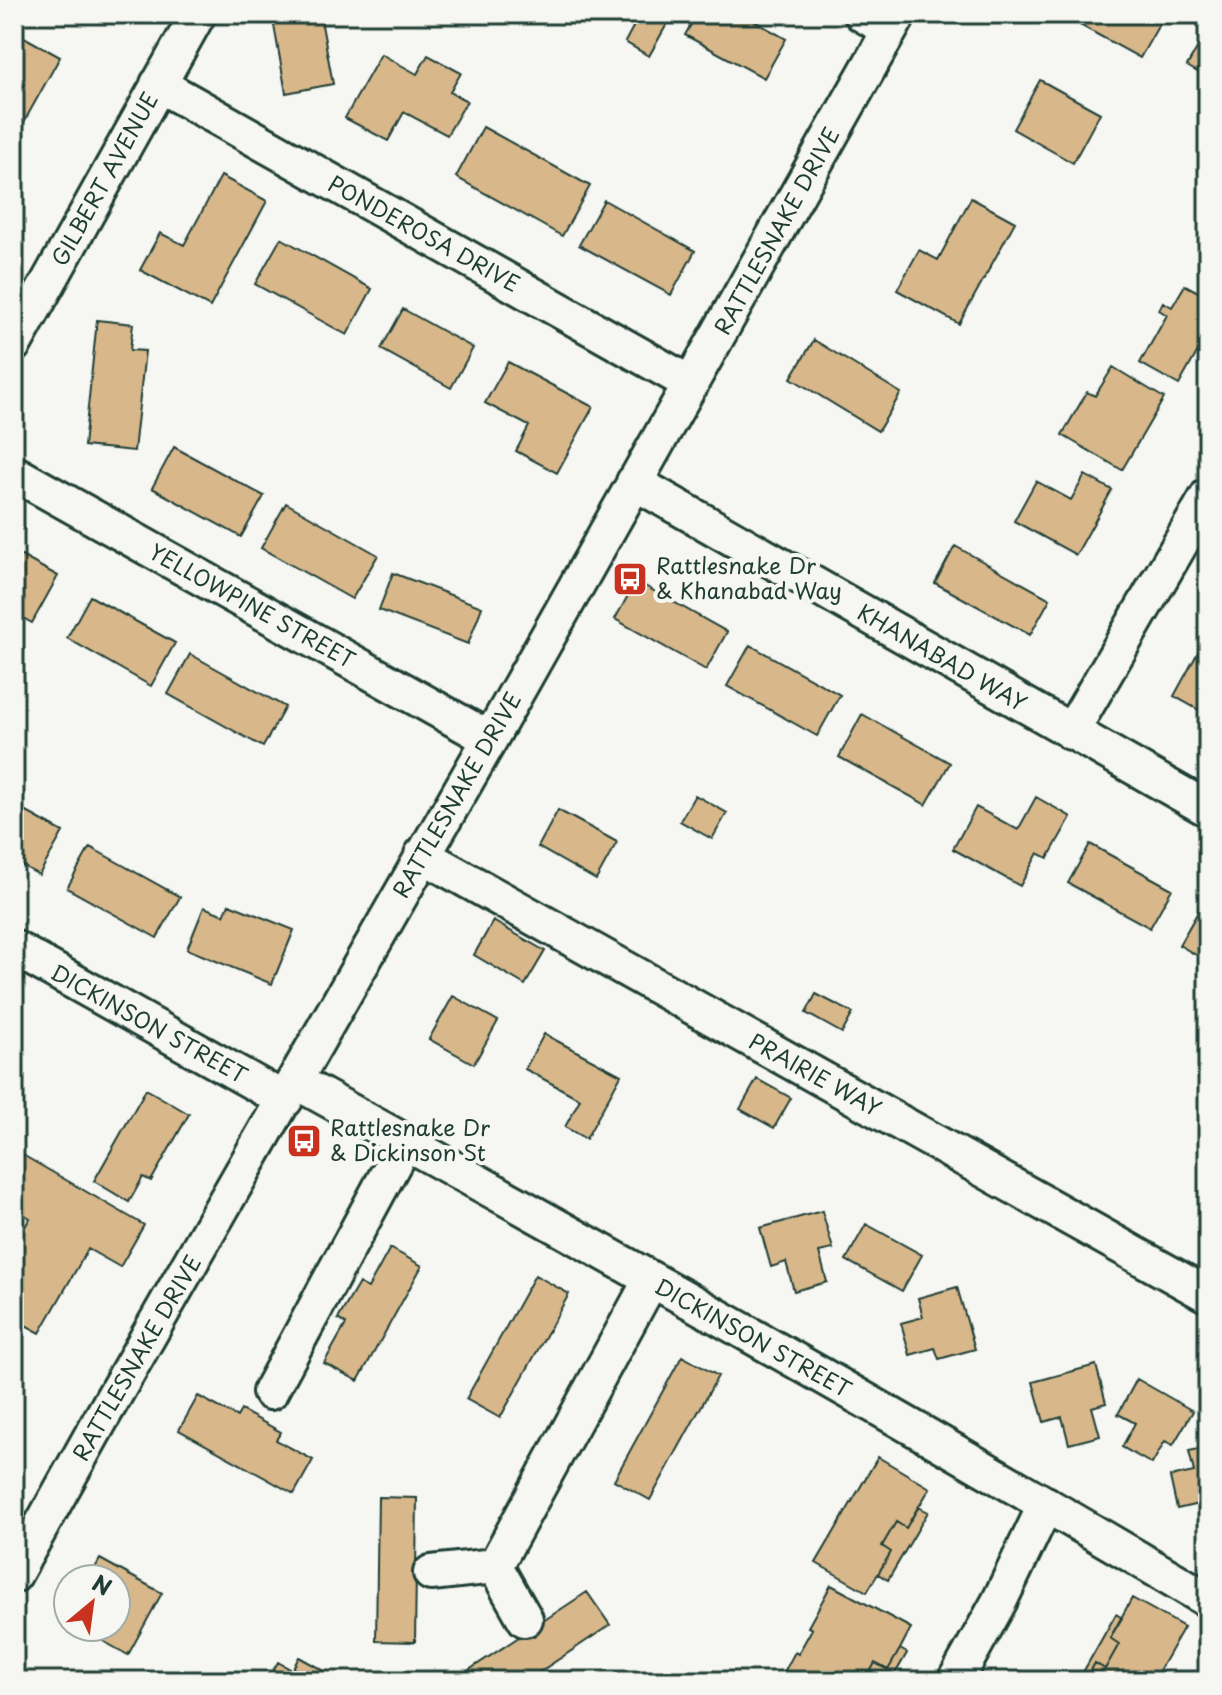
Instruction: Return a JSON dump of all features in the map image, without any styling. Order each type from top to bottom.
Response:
[{"type":"street","name":"GILBERT AVENUE","points":[[14,344],[198,14]]},
{"type":"street","name":"RATTLESNAKE DRIVE","points":[[14,1575],[691,384],[884,19]]},
{"type":"street","name":"PONDEROSA DRIVE","points":[[158,84],[691,384]]},
{"type":"street","name":"YELLOWPINE STREET","points":[[14,473],[490,739]]},
{"type":"street","name":"KHANABAD WAY","points":[[634,482],[1208,809]]},
{"type":"street","points":[[1071,732],[1208,496]]},
{"type":"street","name":"PRAIRIE WAY","points":[[422,855],[1208,1295]]},
{"type":"street","name":"DICKINSON STREET","points":[[14,948],[290,1091],[405,1142],[1046,1504],[1208,1600]]},
{"type":"street","points":[[270,1392],[405,1142]]},
{"type":"street","points":[[495,1566],[651,1280]]},
{"type":"street","points":[[955,1681],[999,1602],[1046,1504]]},
{"type":"street","points":[[431,1573],[495,1566]]},
{"type":"street","points":[[495,1566],[525,1619]]},
{"type":"building","points":[[272,14],[320,14],[333,84],[286,93]]},
{"type":"building","points":[[640,14],[650,14],[667,24],[649,56],[625,42]]},
{"type":"building","points":[[697,14],[742,14],[786,39],[764,78],[685,35]]},
{"type":"building","points":[[1060,14],[1144,14],[1160,23],[1140,58]]},
{"type":"building","points":[[1208,29],[1208,78],[1187,66]]},
{"type":"building","points":[[22,36],[60,57],[14,140],[14,51]]},
{"type":"building","points":[[381,54],[417,74],[428,55],[461,73],[450,92],[467,101],[447,135],[404,112],[388,141],[345,118]]},
{"type":"building","points":[[1040,80],[1100,113],[1073,163],[1013,129]]},
{"type":"building","points":[[483,127],[590,186],[562,236],[456,177]]},
{"type":"building","points":[[221,176],[267,201],[210,307],[140,270],[160,233],[184,245]]},
{"type":"building","points":[[971,198],[1015,222],[959,324],[897,290],[919,250],[938,260]]},
{"type":"building","points":[[604,200],[695,251],[671,295],[579,245]]},
{"type":"building","points":[[281,238],[372,289],[347,335],[255,284]]},
{"type":"building","points":[[1185,285],[1208,297],[1208,333],[1179,385],[1140,363],[1167,315],[1159,310],[1163,302],[1172,307]]},
{"type":"building","points":[[403,309],[473,348],[451,388],[381,349]]},
{"type":"building","points":[[97,320],[133,324],[130,350],[145,351],[134,451],[84,446]]},
{"type":"building","points":[[814,340],[901,393],[878,431],[791,378]]},
{"type":"building","points":[[508,362],[593,407],[557,473],[516,451],[529,426],[485,403]]},
{"type":"building","points":[[1113,367],[1164,398],[1122,470],[1062,435],[1087,392],[1095,396]]},
{"type":"building","points":[[174,447],[264,496],[241,537],[152,488]]},
{"type":"building","points":[[1085,475],[1112,490],[1076,555],[1014,521],[1036,481],[1071,500]]},
{"type":"building","points":[[286,503],[378,555],[352,599],[261,548]]},
{"type":"building","points":[[955,546],[1050,599],[1030,635],[935,583]]},
{"type":"building","points":[[14,552],[58,576],[32,623],[14,613]]},
{"type":"building","points":[[393,573],[482,607],[468,644],[379,610]]},
{"type":"building","points":[[636,581],[727,632],[706,670],[615,619]]},
{"type":"building","points":[[90,596],[175,643],[151,686],[67,638]]},
{"type":"building","points":[[1208,634],[1208,715],[1174,696]]},
{"type":"building","points":[[750,645],[840,695],[817,736],[727,686]]},
{"type":"building","points":[[190,654],[285,707],[263,747],[168,694]]},
{"type":"building","points":[[862,714],[950,763],[926,805],[839,757]]},
{"type":"building","points":[[695,795],[727,813],[712,839],[680,821]]},
{"type":"building","points":[[1036,797],[1071,817],[1048,858],[1038,853],[1020,886],[953,849],[976,807],[1018,830]]},
{"type":"building","points":[[14,805],[63,832],[39,875],[14,861]]},
{"type":"building","points":[[558,810],[617,842],[596,880],[538,847]]},
{"type":"building","points":[[1090,844],[1172,889],[1150,928],[1068,883]]},
{"type":"building","points":[[90,847],[180,897],[157,938],[67,888]]},
{"type":"building","points":[[1203,903],[1208,905],[1208,962],[1179,945]]},
{"type":"building","points":[[229,904],[294,930],[272,984],[187,949],[204,907],[224,915]]},
{"type":"building","points":[[493,921],[545,951],[525,985],[474,955]]},
{"type":"building","points":[[816,994],[853,1013],[842,1033],[806,1013]]},
{"type":"building","points":[[453,996],[498,1021],[474,1064],[429,1039]]},
{"type":"building","points":[[544,1034],[621,1075],[586,1139],[565,1127],[580,1099],[525,1069]]},
{"type":"building","points":[[757,1079],[791,1098],[774,1128],[740,1109]]},
{"type":"building","points":[[146,1089],[189,1114],[151,1181],[143,1177],[129,1202],[94,1181]]},
{"type":"building","points":[[14,1150],[144,1225],[120,1267],[88,1249],[40,1333],[14,1319],[14,1246],[30,1218],[14,1208]]},
{"type":"building","points":[[822,1211],[833,1249],[819,1252],[827,1282],[794,1291],[786,1262],[771,1267],[760,1228]]},
{"type":"building","points":[[866,1224],[922,1255],[902,1291],[846,1260]]},
{"type":"building","points":[[390,1248],[422,1266],[358,1381],[324,1363],[346,1324],[338,1319],[359,1283],[368,1288]]},
{"type":"building","points":[[535,1275],[569,1294],[500,1418],[466,1399]]},
{"type":"building","points":[[957,1287],[975,1349],[939,1359],[935,1348],[910,1355],[901,1323],[923,1317],[918,1298]]},
{"type":"building","points":[[682,1356],[718,1376],[650,1500],[614,1480]]},
{"type":"building","points":[[1096,1365],[1106,1403],[1092,1407],[1100,1436],[1069,1444],[1062,1417],[1044,1422],[1033,1382]]},
{"type":"building","points":[[1137,1379],[1193,1411],[1173,1445],[1165,1441],[1152,1464],[1122,1447],[1135,1423],[1118,1414]]},
{"type":"building","points":[[198,1396],[237,1417],[241,1410],[281,1432],[276,1440],[313,1460],[294,1494],[179,1430]]},
{"type":"building","points":[[1208,1447],[1208,1514],[1203,1503],[1177,1509],[1170,1477],[1194,1472],[1189,1451]]},
{"type":"building","points":[[878,1457],[930,1488],[906,1528],[896,1522],[882,1546],[891,1552],[867,1592],[816,1563]]},
{"type":"building","points":[[378,1497],[417,1498],[415,1642],[376,1641]]},
{"type":"building","points":[[918,1507],[928,1512],[888,1580],[878,1574],[891,1552],[882,1546],[896,1522],[906,1528]]},
{"type":"building","points":[[132,1577],[162,1593],[128,1655],[107,1643],[132,1643]]},
{"type":"building","points":[[831,1585],[911,1628],[900,1649],[888,1670],[875,1663],[865,1681],[779,1681],[812,1629],[808,1627]]},
{"type":"building","points":[[587,1592],[610,1625],[526,1681],[477,1681],[469,1670]]},
{"type":"building","points":[[1132,1598],[1184,1627],[1153,1681],[1085,1681],[1095,1663],[1105,1669],[1119,1644],[1110,1638]]},
{"type":"building","points":[[1116,1614],[1122,1618],[1110,1638],[1119,1644],[1105,1669],[1095,1663],[1085,1681],[1078,1681]]},
{"type":"building","points":[[900,1649],[907,1653],[891,1681],[865,1681],[875,1663],[888,1670]]},
{"type":"building","points":[[299,1657],[338,1681],[268,1679],[278,1662],[292,1670]]},
{"type":"place","name":"Rattlesnake Dr & Khanabad Way","points":[[630,579]]},
{"type":"place","name":"Rattlesnake Dr & Dickinson St","points":[[304,1141]]}]
